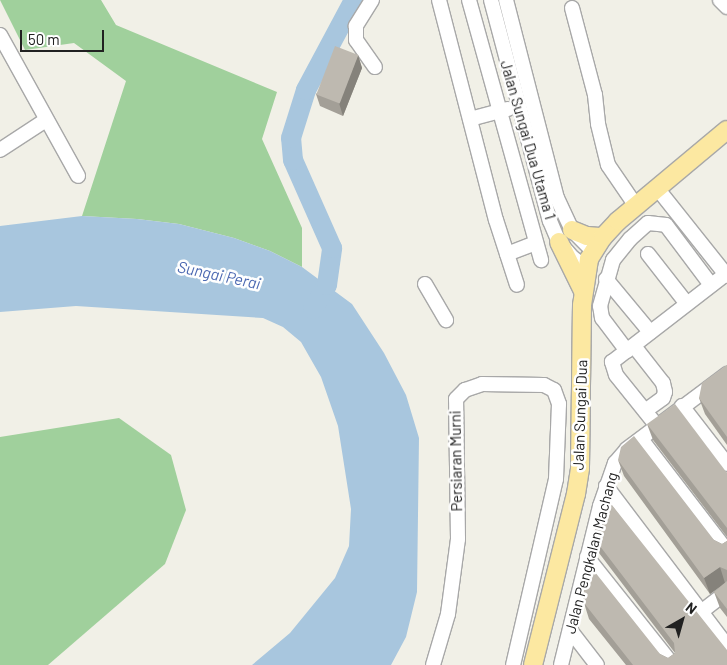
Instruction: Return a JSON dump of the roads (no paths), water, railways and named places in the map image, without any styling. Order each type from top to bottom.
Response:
[{"type":"main road","points":[[658,188],[727,130]]},
{"type":"main road","name":"Jalan Sungai Dua","points":[[533,665],[576,494],[580,468],[583,291],[586,268],[598,244],[636,206],[658,188]]},
{"type":"main road","points":[[583,291],[566,236],[587,236],[598,244]]},
{"type":"street","points":[[372,0],[356,26],[356,40],[375,67]]},
{"type":"street","points":[[439,0],[470,119],[517,285]]},
{"type":"street","points":[[470,0],[541,260]]},
{"type":"street","name":"Jalan Sungai Dua Utama 1","points":[[491,0],[542,195],[566,236]]},
{"type":"street","name":"Jalan Sungai Dua Utama 1","points":[[506,0],[566,236],[573,258],[586,268]]},
{"type":"street","points":[[720,0],[727,8]]},
{"type":"street","points":[[572,8],[595,95],[598,124],[608,165],[636,206]]},
{"type":"street","points":[[0,34],[78,176]]},
{"type":"street","points":[[470,119],[518,106]]},
{"type":"street","points":[[0,150],[46,120]]},
{"type":"street","points":[[657,426],[616,374],[612,362],[711,284],[726,275],[658,188]]},
{"type":"street","points":[[645,411],[663,398],[665,392],[662,384],[602,318],[600,306],[606,279],[613,260],[630,239],[648,223],[658,222],[666,225],[711,284]]},
{"type":"street","points":[[507,254],[536,243]]},
{"type":"street","points":[[648,254],[687,304]]},
{"type":"street","points":[[606,279],[650,332]]},
{"type":"street","points":[[425,284],[446,320]]},
{"type":"street","name":"Jalan Pengkalan Machang","points":[[561,665],[587,557],[606,486],[615,463],[682,406],[726,375]]},
{"type":"street","name":"Persiaran Murni","points":[[433,665],[448,614],[458,539],[456,399],[465,390],[482,384],[544,385],[554,390],[559,404],[556,479],[513,665]]},
{"type":"street","points":[[682,406],[727,464]]},
{"type":"street","points":[[641,439],[727,551]]},
{"type":"street","points":[[606,486],[727,646]]},
{"type":"street","points":[[587,557],[673,665]]},
{"type":"street","points":[[702,612],[727,592]]},
{"type":"street","points":[[570,630],[597,665]]},
{"type":"water","name":"Sungai Perai","points":[[82,216],[137,219],[179,224],[234,238],[270,251],[302,267],[352,304],[384,353],[406,395],[419,438],[417,592],[406,637],[391,665],[252,665],[290,633],[335,578],[349,546],[351,509],[338,426],[321,377],[301,342],[283,327],[263,318],[76,306],[0,312],[0,226]]},
{"type":"waterway","points":[[313,309],[327,285],[332,248],[293,160],[291,138],[306,90],[354,0]]}]
